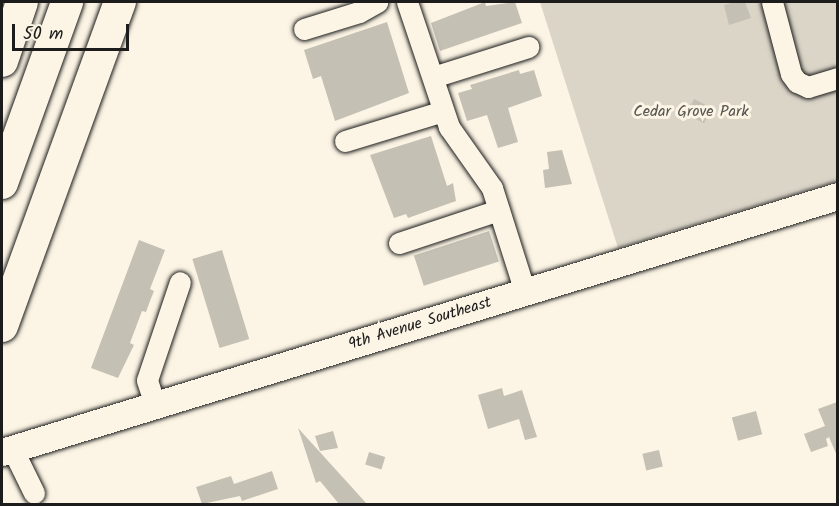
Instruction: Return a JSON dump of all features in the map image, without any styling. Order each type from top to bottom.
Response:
[{"type":"highway","points":[[2,61],[22,2]]},
{"type":"highway","points":[[2,150],[56,2]]},
{"type":"highway","points":[[2,183],[67,2]]},
{"type":"highway","points":[[2,291],[106,2]]},
{"type":"highway","points":[[2,326],[120,2]]},
{"type":"highway","points":[[57,172],[130,2]]},
{"type":"main road","name":"9th Avenue Southeast","points":[[7,450],[837,196]]},
{"type":"street","points":[[304,29],[359,12],[377,2]]},
{"type":"street","points":[[407,2],[434,77],[443,111],[455,140],[492,188],[525,291]]},
{"type":"street","points":[[772,2],[791,74],[797,82],[808,87],[837,78]]},
{"type":"street","points":[[434,77],[528,47]]},
{"type":"street","points":[[345,141],[443,111]]},
{"type":"street","points":[[399,243],[499,210]]},
{"type":"street","points":[[155,405],[147,380],[180,282]]},
{"type":"street","points":[[7,450],[34,493]]},
{"type":"green space","name":"Cedar Grove Park","points":[[540,2],[837,2],[837,181],[618,248]]},
{"type":"building","points":[[485,2],[486,6],[515,2],[522,23],[440,51],[431,23]]},
{"type":"building","points":[[745,2],[751,18],[729,25],[724,5]]},
{"type":"building","points":[[387,22],[409,93],[335,121],[321,76],[313,79],[304,50]]},
{"type":"building","points":[[519,70],[520,74],[534,70],[542,96],[508,108],[518,142],[498,148],[487,115],[467,121],[458,93],[472,89],[470,85]]},
{"type":"building","points":[[694,99],[712,108],[704,123],[686,114]]},
{"type":"building","points":[[431,136],[447,186],[453,183],[456,201],[408,218],[406,214],[394,218],[370,155]]},
{"type":"building","points":[[562,150],[572,184],[545,188],[543,170],[549,169],[547,152]]},
{"type":"building","points":[[489,231],[499,261],[424,286],[414,255]]},
{"type":"building","points":[[139,240],[165,250],[150,289],[154,291],[146,312],[142,311],[130,343],[134,345],[118,378],[91,368]]},
{"type":"building","points":[[222,250],[249,339],[220,348],[192,259]]},
{"type":"building","points":[[502,388],[504,396],[522,390],[537,437],[525,440],[519,419],[488,429],[478,395]]},
{"type":"building","points":[[837,402],[837,456],[829,437],[826,439],[828,446],[811,452],[804,434],[825,426],[818,409]]},
{"type":"building","points":[[756,411],[762,434],[738,441],[732,417]]},
{"type":"building","points":[[298,428],[367,504],[339,504],[320,481],[316,483]]},
{"type":"building","points":[[333,431],[338,448],[320,451],[315,436]]},
{"type":"building","points":[[659,450],[663,467],[646,470],[642,454]]},
{"type":"building","points":[[369,452],[385,457],[381,469],[365,464]]},
{"type":"building","points":[[272,471],[278,489],[242,501],[240,496],[202,504],[196,487],[231,476],[234,484]]}]
